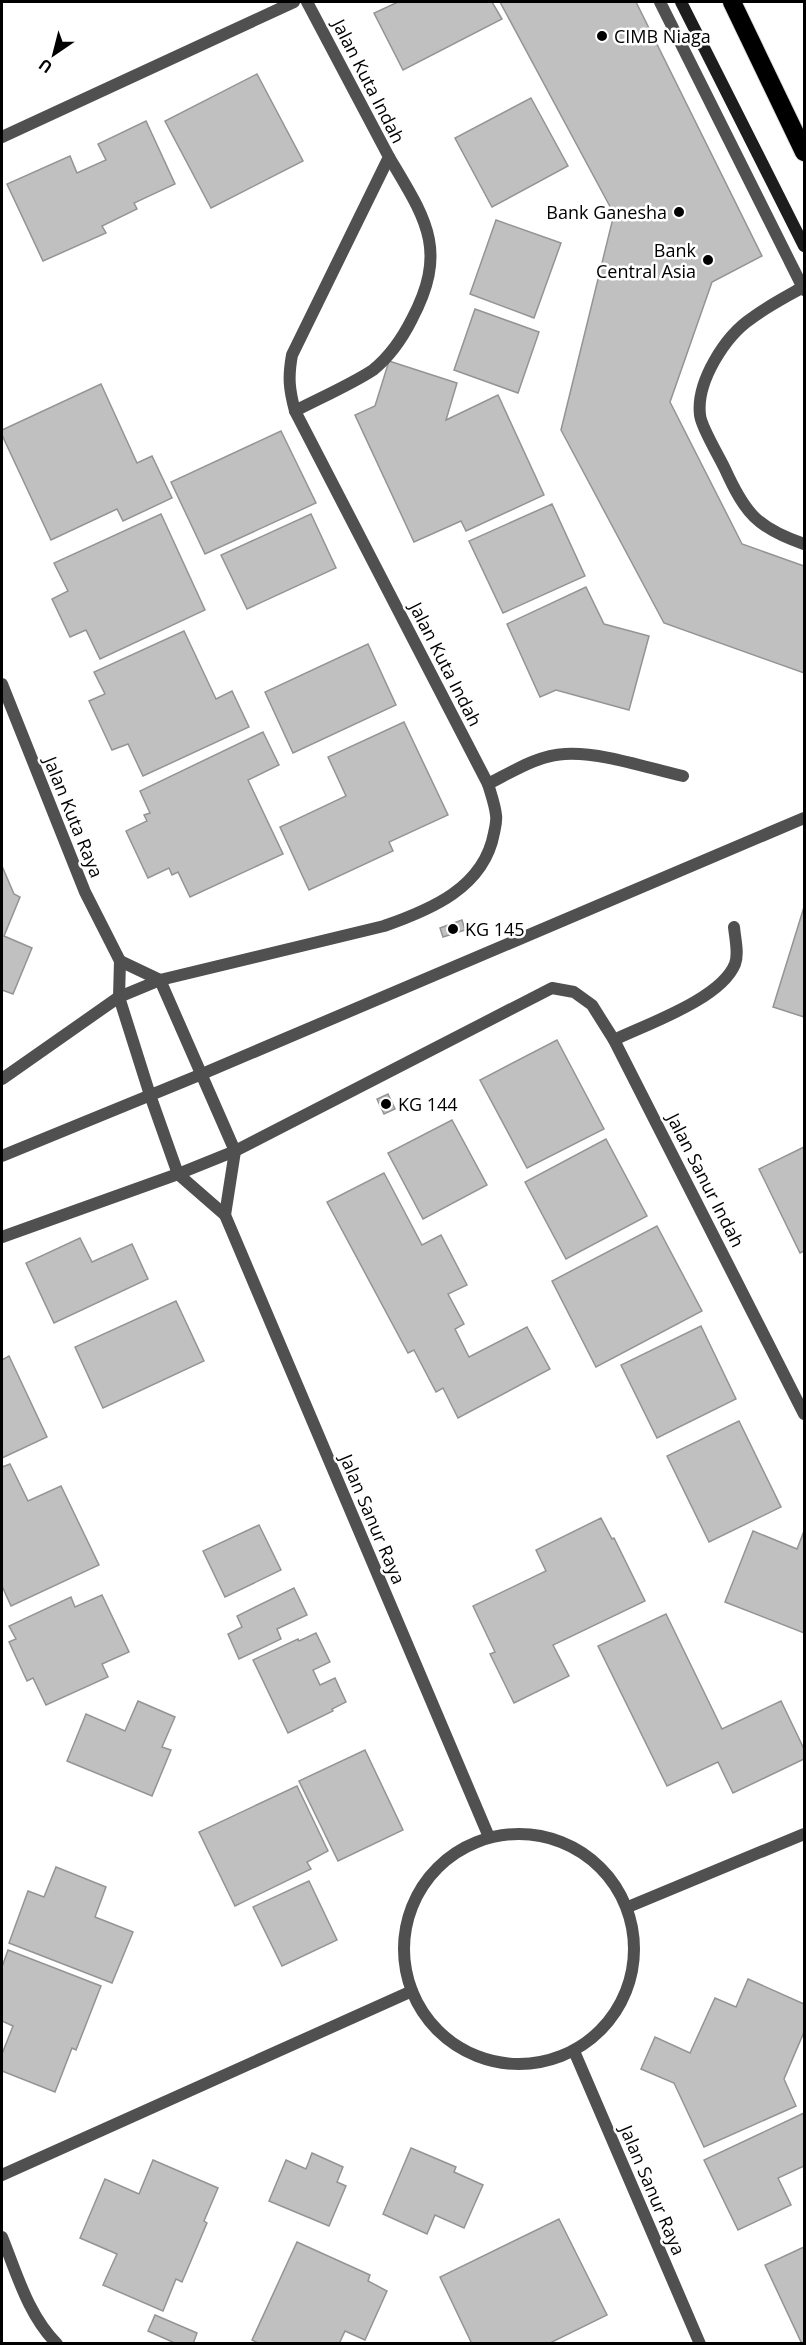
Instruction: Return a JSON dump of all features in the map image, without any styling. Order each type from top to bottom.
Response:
[{"type":"highway","points":[[732,2],[804,152]]},
{"type":"main road","points":[[681,2],[804,246]]},
{"type":"street","points":[[2,137],[294,2]]},
{"type":"street","name":"Jalan Kuta Indah","points":[[2,1079],[119,997],[160,980],[384,926],[416,915],[443,902],[480,868],[492,843],[497,817],[488,784],[295,411],[288,377],[292,355],[389,157],[307,2]]},
{"type":"street","points":[[660,2],[804,289],[750,319],[729,340],[712,365],[701,389],[700,416],[740,501],[762,525],[804,544]]},
{"type":"street","points":[[295,411],[373,369],[408,328],[423,296],[432,252],[424,220],[389,157]]},
{"type":"street","name":"Jalan Kuta Raya","points":[[2,684],[85,892],[120,961],[119,997],[150,1095]]},
{"type":"street","points":[[488,784],[537,760],[565,754],[598,757],[683,776]]},
{"type":"street","points":[[2,1156],[202,1074],[804,819]]},
{"type":"street","points":[[614,1040],[711,994],[727,979],[736,962],[734,927]]},
{"type":"street","points":[[120,961],[160,980],[235,1151],[225,1215]]},
{"type":"street","name":"Jalan Sanur Indah","points":[[235,1151],[552,988],[574,992],[592,1005],[614,1040],[804,1414]]},
{"type":"street","name":"Jalan Sanur Raya","points":[[150,1095],[178,1174],[225,1215],[489,1837]]},
{"type":"street","points":[[2,1237],[178,1174],[235,1151]]},
{"type":"street","points":[[522,1833],[556,1839],[586,1854],[611,1878],[628,1907],[635,1940],[633,1974],[621,2005],[601,2031],[574,2051],[544,2062],[511,2064],[480,2057],[451,2041],[428,2019],[412,1991],[404,1959],[405,1927],[416,1896],[434,1870],[459,1849],[489,1837],[522,1833]]},
{"type":"street","points":[[628,1907],[804,1834]]},
{"type":"street","points":[[2,2175],[412,1991]]},
{"type":"street","name":"Jalan Sanur Raya","points":[[574,2051],[700,2343]]},
{"type":"street","points":[[2,2237],[32,2311],[46,2333],[57,2343]]},
{"type":"building","points":[[398,2],[492,2],[502,19],[403,70],[374,13]]},
{"type":"building","points":[[500,2],[636,2],[762,256],[712,282],[670,402],[742,544],[804,566],[804,673],[664,623],[561,430],[614,214]]},
{"type":"building","points":[[257,74],[303,161],[211,208],[165,121]]},
{"type":"building","points":[[531,98],[568,166],[492,207],[455,138]]},
{"type":"building","points":[[146,121],[175,184],[134,203],[137,209],[102,226],[106,233],[43,261],[7,184],[70,156],[77,173],[106,160],[98,144]]},
{"type":"building","points":[[496,220],[561,243],[534,318],[470,294]]},
{"type":"building","points":[[475,309],[539,332],[518,393],[454,370]]},
{"type":"building","points":[[389,361],[457,383],[446,420],[498,395],[544,495],[466,531],[461,521],[414,542],[355,415],[375,406]]},
{"type":"building","points":[[101,384],[137,463],[152,456],[172,498],[123,521],[117,509],[51,540],[2,435],[2,430]]},
{"type":"building","points":[[281,431],[316,503],[205,554],[171,482]]},
{"type":"building","points":[[552,504],[585,576],[503,613],[469,541]]},
{"type":"building","points":[[161,514],[205,610],[100,659],[86,630],[70,637],[52,599],[68,591],[54,563]]},
{"type":"building","points":[[311,514],[336,568],[247,609],[221,555]]},
{"type":"building","points":[[586,587],[604,624],[649,636],[629,710],[556,690],[540,697],[507,624]]},
{"type":"building","points":[[184,631],[216,699],[232,691],[249,727],[143,776],[128,744],[112,750],[89,701],[105,694],[94,672]]},
{"type":"building","points":[[368,644],[396,705],[293,753],[265,692]]},
{"type":"building","points":[[404,722],[448,815],[389,842],[393,851],[309,890],[280,827],[346,796],[328,757]]},
{"type":"building","points":[[263,732],[279,765],[248,780],[283,854],[190,897],[178,872],[172,875],[169,868],[148,878],[126,831],[147,821],[144,815],[150,813],[140,791]]},
{"type":"building","points":[[2,866],[14,894],[20,897],[4,936],[32,948],[13,994],[2,990]]},
{"type":"building","points":[[804,907],[804,1017],[773,1007]]},
{"type":"building","name":"KG 145","points":[[462,920],[465,930],[443,937],[440,928]]},
{"type":"building","points":[[557,1040],[604,1129],[527,1168],[480,1080]]},
{"type":"building","name":"KG 144","points":[[388,1094],[395,1109],[384,1114],[377,1099]]},
{"type":"building","points":[[452,1120],[487,1185],[423,1219],[388,1153]]},
{"type":"building","points":[[606,1139],[647,1216],[566,1259],[525,1182]]},
{"type":"building","points":[[804,1147],[804,1251],[800,1253],[759,1169]]},
{"type":"building","points":[[384,1173],[422,1245],[441,1235],[467,1285],[448,1294],[464,1324],[455,1329],[469,1357],[527,1327],[550,1369],[458,1418],[443,1388],[436,1392],[414,1350],[408,1353],[327,1202]]},
{"type":"building","points":[[657,1226],[702,1311],[596,1367],[552,1281]]},
{"type":"building","points":[[80,1238],[92,1262],[132,1244],[148,1279],[54,1323],[26,1263]]},
{"type":"building","points":[[176,1301],[204,1361],[103,1408],[75,1347]]},
{"type":"building","points":[[701,1326],[736,1399],[657,1438],[621,1365]]},
{"type":"building","points":[[9,1356],[47,1437],[2,1458],[2,1360]]},
{"type":"building","points":[[739,1421],[781,1507],[709,1542],[667,1456]]},
{"type":"building","points":[[10,1464],[28,1501],[61,1486],[99,1565],[11,1606],[2,1586],[2,1467]]},
{"type":"building","points":[[601,1518],[612,1539],[614,1538],[645,1601],[553,1645],[569,1676],[514,1703],[490,1654],[495,1652],[473,1606],[546,1571],[536,1550]]},
{"type":"building","points":[[259,1525],[281,1570],[225,1597],[203,1551]]},
{"type":"building","points":[[753,1531],[797,1549],[804,1531],[804,1633],[725,1602]]},
{"type":"building","points":[[294,1588],[307,1615],[277,1629],[281,1639],[239,1659],[228,1634],[242,1627],[237,1616]]},
{"type":"building","points":[[102,1595],[129,1652],[102,1664],[108,1677],[46,1705],[33,1678],[27,1681],[9,1642],[16,1639],[9,1626],[71,1597],[75,1607]]},
{"type":"building","points":[[666,1614],[722,1729],[781,1701],[804,1749],[804,1759],[733,1793],[718,1762],[667,1786],[598,1646]]},
{"type":"building","points":[[316,1633],[330,1662],[313,1670],[320,1685],[335,1678],[346,1702],[332,1709],[333,1711],[288,1733],[253,1660]]},
{"type":"building","points":[[138,1701],[175,1717],[162,1747],[171,1750],[152,1796],[67,1761],[86,1714],[125,1731]]},
{"type":"building","points":[[365,1750],[403,1830],[338,1861],[299,1781]]},
{"type":"building","points":[[297,1786],[328,1851],[307,1862],[311,1869],[235,1906],[199,1832]]},
{"type":"building","points":[[56,1867],[106,1887],[95,1917],[133,1932],[112,1983],[9,1943],[28,1891],[44,1897]]},
{"type":"building","points":[[309,1881],[337,1940],[282,1966],[253,1907]]},
{"type":"building","points":[[8,1950],[101,1986],[76,2050],[72,2048],[55,2092],[2,2071],[2,2054],[13,2026],[2,2021],[2,1967]]},
{"type":"building","points":[[748,1979],[804,2004],[804,2032],[784,2079],[796,2106],[704,2147],[674,2083],[641,2069],[655,2037],[690,2053],[715,1998],[736,2007]]},
{"type":"building","points":[[804,2113],[804,2166],[778,2178],[791,2205],[738,2230],[704,2160]]},
{"type":"building","points":[[411,2148],[456,2167],[454,2172],[483,2185],[464,2228],[435,2215],[427,2234],[383,2214]]},
{"type":"building","points":[[312,2153],[343,2167],[337,2182],[346,2186],[329,2226],[269,2201],[286,2160],[306,2169]]},
{"type":"building","points":[[153,2160],[218,2188],[204,2221],[207,2223],[182,2282],[176,2279],[163,2311],[103,2285],[117,2254],[80,2238],[105,2179],[139,2194]]},
{"type":"building","points":[[559,2219],[607,2315],[548,2344],[472,2344],[440,2277]]},
{"type":"building","points":[[297,2242],[370,2275],[368,2281],[387,2291],[365,2340],[345,2331],[339,2344],[260,2344],[252,2340]]},
{"type":"building","points":[[804,2247],[804,2344],[802,2344],[765,2265]]},
{"type":"building","points":[[155,2315],[197,2333],[193,2344],[177,2344],[148,2331]]},
{"type":"place","name":"CIMB Niaga","points":[[602,36]]},
{"type":"place","name":"Bank Ganesha","points":[[679,212]]},
{"type":"place","name":"Bank Central Asia","points":[[708,260]]},
{"type":"place","name":"KG 145","points":[[453,929]]},
{"type":"place","name":"KG 144","points":[[386,1104]]}]
